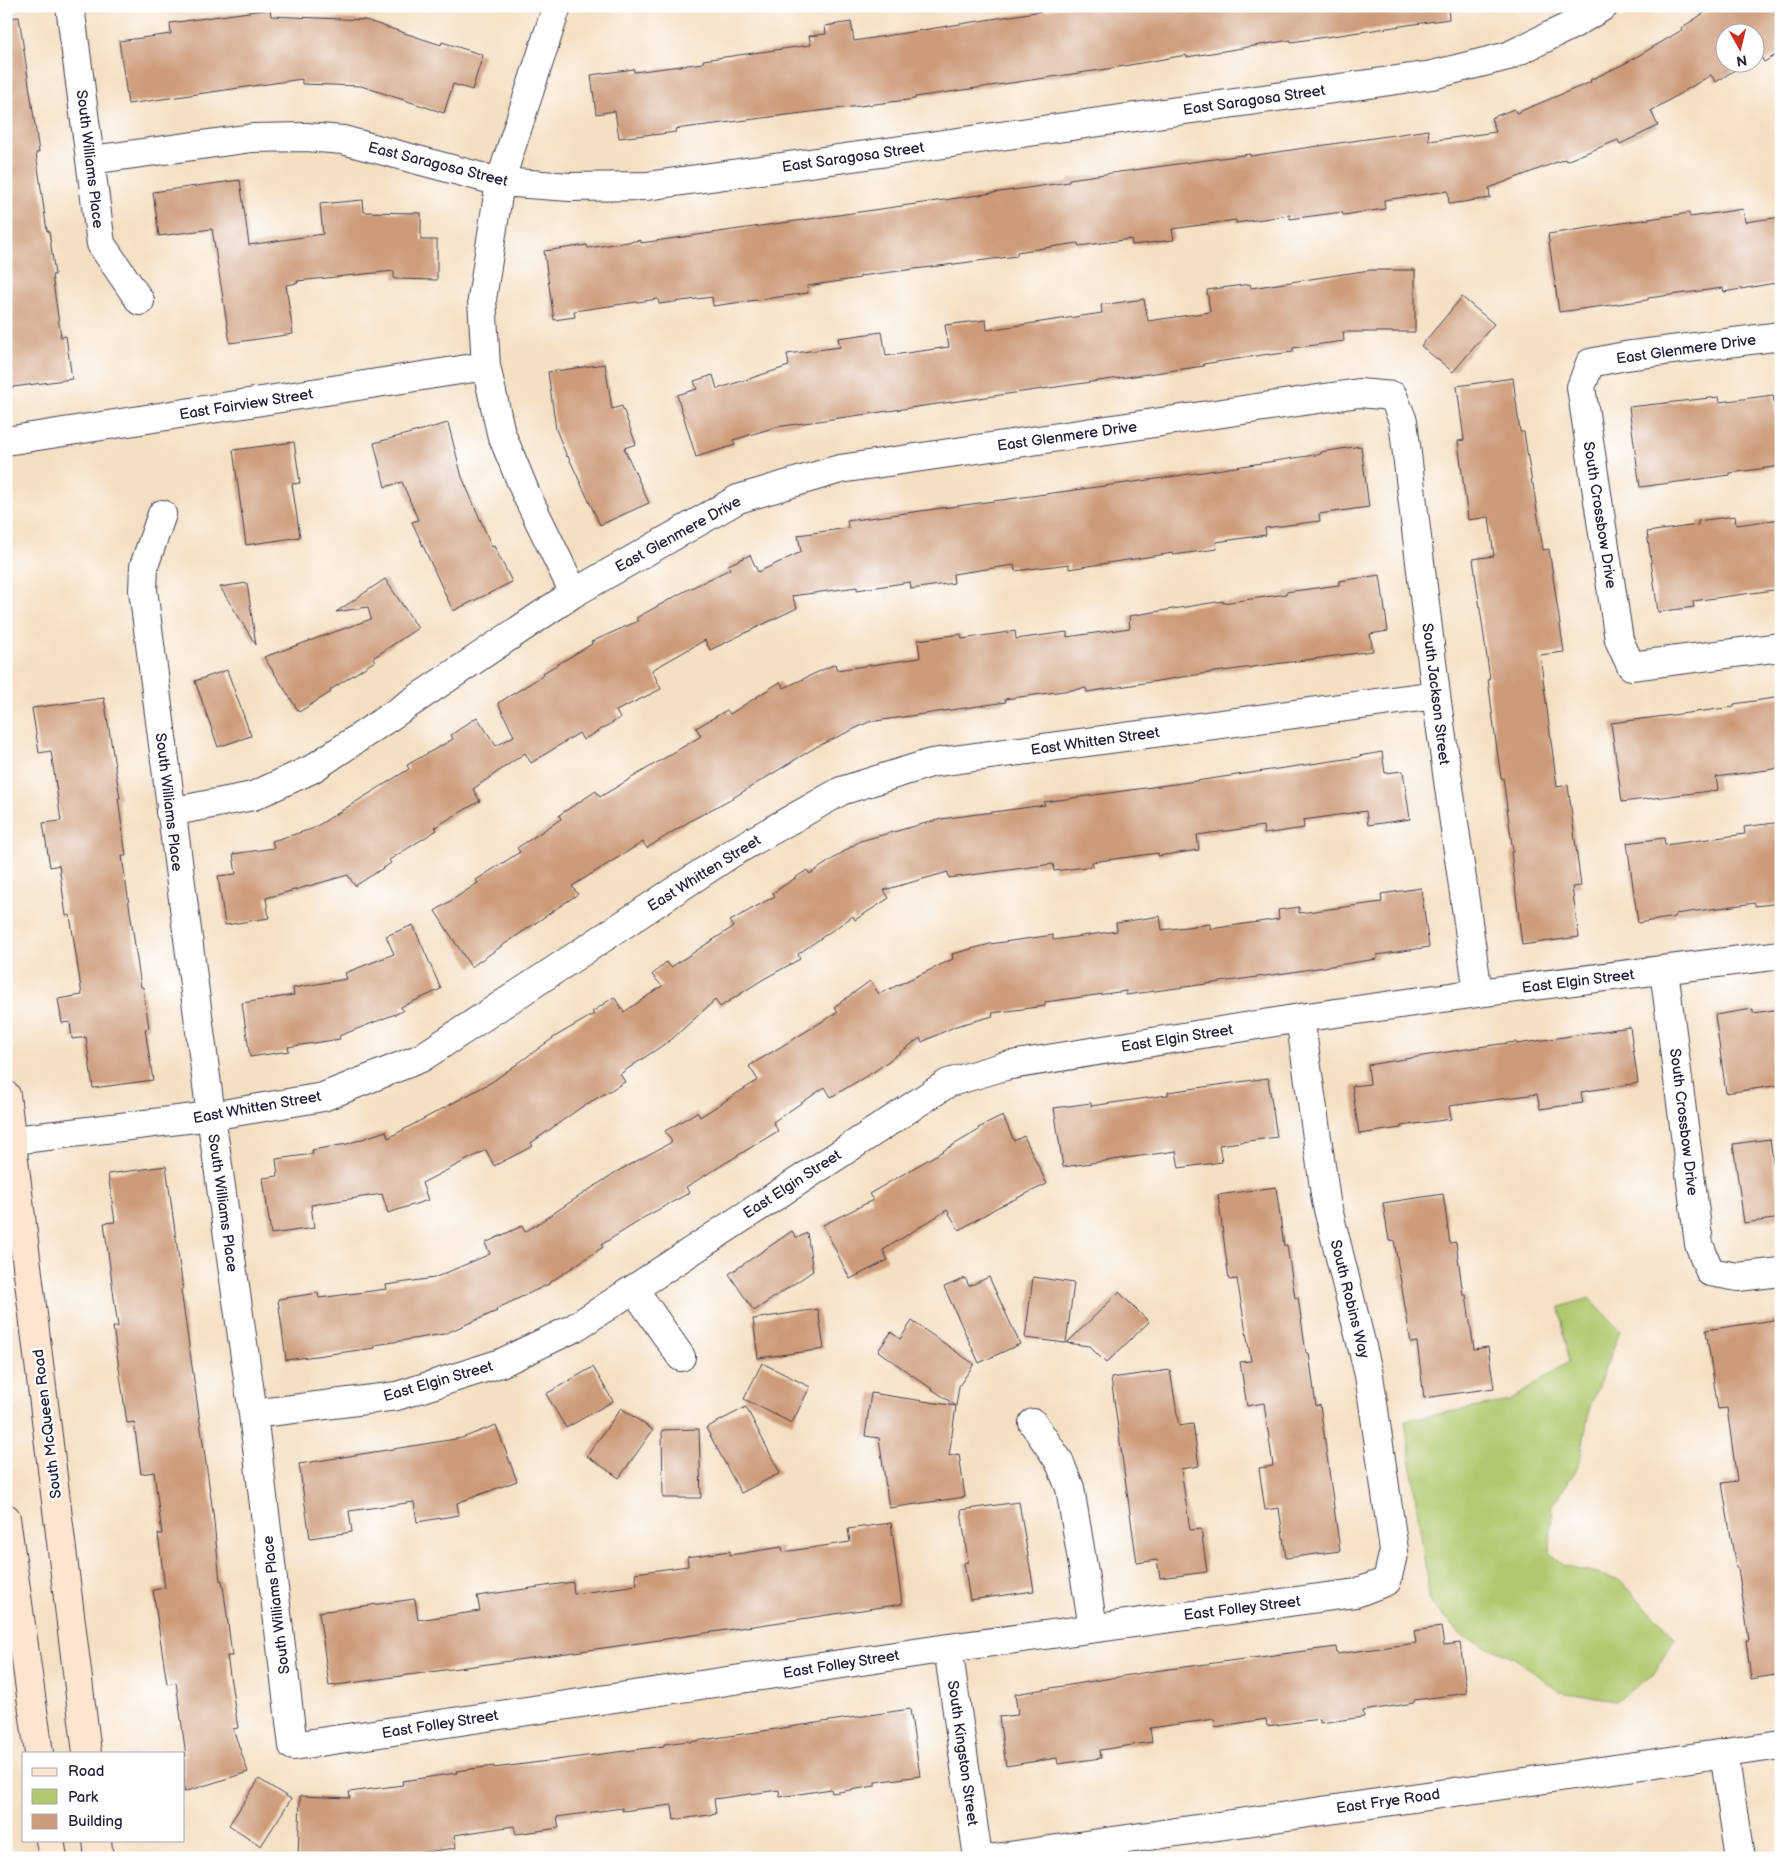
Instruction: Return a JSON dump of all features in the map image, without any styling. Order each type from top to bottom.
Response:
[{"type":"main road","name":"South McQueen Road","points":[[6,1095],[9,1141],[87,1752]]},
{"type":"main road","points":[[6,1518],[38,1752]]},
{"type":"main road","points":[[50,1842],[53,1858]]},
{"type":"main road","points":[[97,1842],[99,1858]]},
{"type":"street","name":"South Williams Place","points":[[70,6],[101,244],[140,300]]},
{"type":"street","points":[[557,6],[500,182],[482,299],[486,366],[501,433],[526,494],[574,593]]},
{"type":"street","name":"East Saragosa Street","points":[[91,160],[252,138],[306,137],[343,140],[500,182],[570,187],[647,186],[1432,75],[1508,56],[1572,25],[1604,6]]},
{"type":"street","name":"East Glenmere Drive","points":[[1590,362],[1781,336]]},
{"type":"street","name":"South Crossbow Drive","points":[[1590,362],[1581,387],[1619,640],[1631,666],[1781,647]]},
{"type":"street","name":"East Fairview Street","points":[[6,441],[486,366]]},
{"type":"street","name":"East Glenmere Drive","points":[[170,812],[253,796],[312,769],[574,593],[738,499],[840,469],[1359,393],[1393,396]]},
{"type":"street","name":"South Jackson Street","points":[[1393,396],[1403,421],[1436,695],[1478,993]]},
{"type":"street","name":"South Williams Place","points":[[162,514],[144,566],[143,590],[170,812],[253,1414],[293,1746]]},
{"type":"street","name":"East Whitten Street","points":[[9,1141],[211,1116],[323,1097],[421,1058],[732,853],[841,791],[931,763],[1436,695]]},
{"type":"street","name":"East Elgin Street","points":[[253,1414],[397,1396],[501,1363],[574,1328],[948,1083],[1005,1066],[1300,1018],[1478,993],[1781,955]]},
{"type":"street","name":"South Crossbow Drive","points":[[1664,970],[1699,1244],[1710,1272],[1738,1278],[1781,1272]]},
{"type":"street","name":"South Robins Way","points":[[1300,1018],[1326,1201],[1369,1375],[1394,1550],[1387,1580]]},
{"type":"street","points":[[634,1289],[681,1357]]},
{"type":"street","points":[[1033,1423],[1059,1462],[1070,1488],[1093,1628]]},
{"type":"street","name":"East Folley Street","points":[[293,1746],[948,1648],[1356,1593],[1387,1580]]},
{"type":"street","name":"South Kingston Street","points":[[948,1648],[978,1858]]},
{"type":"street","name":"East Frye Road","points":[[995,1858],[1781,1745]]},
{"type":"street","points":[[1724,1753],[1740,1858]]},
{"type":"green space","points":[[1589,1298],[1620,1331],[1590,1406],[1579,1465],[1552,1505],[1550,1552],[1564,1566],[1620,1580],[1675,1638],[1653,1675],[1616,1701],[1560,1692],[1513,1657],[1462,1636],[1430,1602],[1405,1420],[1510,1401],[1568,1362],[1560,1307]]},
{"type":"building","points":[[1073,6],[1448,6],[1449,19],[1291,42],[1291,40],[1187,57],[1186,55],[1107,69],[915,97],[915,99],[675,129],[676,132],[653,135],[619,138],[615,111],[596,114],[591,75],[634,69],[634,72],[703,63],[703,60],[811,45],[809,36],[826,34],[825,26],[851,22],[854,41]]},
{"type":"building","points":[[1715,6],[1781,6],[1781,52],[1764,62],[1764,22],[1714,22],[1714,72],[1732,72],[1716,82],[1711,75],[1651,111],[1658,126],[1620,144],[1618,140],[1566,161],[1565,159],[1489,188],[1490,198],[1449,204],[1448,191],[1384,200],[1385,209],[1343,215],[1342,212],[1290,219],[1290,215],[1236,223],[1236,220],[1172,229],[1174,240],[1132,245],[1131,239],[1079,246],[1078,243],[1017,252],[1017,256],[860,276],[860,278],[807,286],[808,293],[713,306],[712,297],[659,304],[658,299],[574,311],[575,317],[554,320],[544,251],[587,245],[588,248],[641,240],[641,243],[1069,182],[1069,179],[1250,154],[1250,156],[1428,130],[1429,141],[1496,132],[1491,118],[1514,109],[1516,113],[1591,82],[1590,80],[1626,63],[1682,30],[1681,28]]},
{"type":"building","points":[[270,9],[271,16],[365,20],[441,45],[442,42],[483,55],[472,90],[453,84],[444,113],[361,86],[302,84],[302,79],[128,104],[119,41],[171,34],[170,23]]},
{"type":"building","points":[[19,17],[39,152],[36,153],[55,275],[52,275],[61,337],[66,336],[72,379],[6,388],[6,18]]},
{"type":"building","points":[[240,180],[249,245],[323,234],[320,204],[363,200],[364,212],[421,213],[421,240],[437,240],[437,280],[394,279],[394,271],[297,281],[298,283],[286,285],[293,334],[230,343],[212,229],[159,236],[153,192]]},
{"type":"building","points":[[1743,209],[1745,222],[1781,217],[1781,282],[1724,292],[1723,288],[1559,312],[1548,234],[1689,213],[1690,217]]},
{"type":"building","points":[[1370,270],[1415,270],[1415,332],[1343,332],[1344,341],[1293,348],[1293,352],[776,427],[733,440],[735,445],[696,457],[677,395],[697,389],[694,381],[713,375],[717,389],[789,366],[787,354],[840,347],[838,338],[882,332],[886,356],[949,347],[945,325],[986,320],[987,330],[1102,313],[1101,305],[1144,299],[1148,321],[1210,312],[1207,290],[1250,284],[1251,288]]},
{"type":"building","points":[[1462,297],[1494,324],[1453,372],[1421,346]]},
{"type":"building","points":[[605,364],[612,409],[622,406],[636,444],[624,448],[649,503],[600,525],[567,457],[556,429],[548,372]]},
{"type":"building","points":[[1513,378],[1520,432],[1524,432],[1543,550],[1549,549],[1564,652],[1540,655],[1557,787],[1568,785],[1581,886],[1572,887],[1579,937],[1522,945],[1511,852],[1513,852],[1495,735],[1488,679],[1490,679],[1473,559],[1494,556],[1489,517],[1468,520],[1458,441],[1464,440],[1457,386]]},
{"type":"building","points":[[1773,395],[1781,448],[1781,466],[1640,487],[1629,407],[1719,397],[1720,402]]},
{"type":"building","points":[[448,423],[462,477],[492,547],[494,546],[512,582],[453,611],[412,522],[418,520],[402,482],[385,487],[374,443]]},
{"type":"building","points":[[294,442],[300,483],[292,484],[300,537],[246,545],[233,450]]},
{"type":"building","points":[[1361,446],[1369,507],[1319,514],[1320,521],[1265,528],[1266,535],[1216,542],[1217,549],[1173,555],[1173,553],[1069,569],[1069,564],[1015,571],[1014,565],[953,574],[954,583],[911,589],[910,582],[857,590],[857,587],[792,596],[797,608],[710,650],[705,640],[652,670],[661,689],[616,711],[620,718],[583,740],[579,733],[531,763],[525,753],[473,789],[480,801],[435,827],[437,830],[389,860],[391,863],[355,886],[348,875],[266,898],[269,918],[225,925],[218,876],[236,874],[233,854],[274,848],[272,841],[312,829],[409,769],[407,765],[453,739],[451,735],[477,717],[496,746],[514,736],[498,703],[592,644],[591,642],[638,621],[636,618],[730,569],[728,565],[750,555],[758,572],[801,552],[798,535],[848,528],[847,521],[1163,478],[1321,454],[1321,452]]},
{"type":"building","points":[[1735,516],[1736,525],[1781,519],[1781,589],[1693,601],[1694,607],[1658,612],[1647,532],[1698,525],[1698,521]]},
{"type":"building","points":[[1380,575],[1388,631],[1370,634],[1373,651],[1215,672],[1087,692],[1086,688],[1005,699],[1006,702],[869,722],[816,747],[647,848],[643,842],[572,886],[578,894],[471,967],[435,911],[478,883],[476,880],[520,852],[517,848],[561,819],[559,815],[596,791],[600,797],[701,736],[696,728],[727,710],[730,714],[780,682],[784,688],[835,664],[837,670],[920,658],[918,640],[961,634],[962,639],[1015,631],[1016,639],[1067,632],[1067,637],[1130,628],[1129,616],[1223,601],[1223,603],[1286,594],[1286,592],[1339,585],[1339,581]]},
{"type":"building","points":[[385,579],[418,628],[373,658],[375,661],[299,712],[264,657],[371,619],[368,607],[336,612]]},
{"type":"building","points":[[247,583],[256,645],[220,587]]},
{"type":"building","points":[[227,670],[251,736],[218,747],[195,681]]},
{"type":"building","points":[[1781,697],[1781,768],[1716,777],[1718,790],[1622,802],[1611,723],[1734,707],[1734,704]]},
{"type":"building","points":[[104,698],[120,798],[118,798],[126,856],[122,856],[141,987],[143,987],[149,1028],[145,1029],[153,1080],[93,1088],[86,1037],[72,1039],[70,1022],[62,1023],[58,999],[82,995],[70,915],[66,916],[59,865],[50,867],[43,823],[61,821],[51,751],[39,753],[32,708]]},
{"type":"building","points":[[1382,752],[1385,773],[1403,771],[1410,819],[1368,825],[1366,811],[1303,820],[1304,828],[1264,834],[1263,826],[1197,835],[1199,850],[1158,856],[1158,853],[1092,862],[1093,866],[1054,871],[1053,864],[949,878],[948,872],[884,890],[889,898],[855,920],[853,916],[798,954],[800,959],[762,980],[720,1007],[715,1000],[672,1039],[620,1074],[625,1082],[583,1106],[531,1143],[533,1146],[494,1166],[486,1150],[422,1183],[428,1200],[388,1213],[382,1194],[311,1205],[314,1228],[271,1234],[263,1178],[278,1176],[276,1159],[313,1154],[312,1150],[347,1144],[386,1131],[388,1138],[492,1082],[556,1036],[594,1014],[592,1012],[614,997],[624,1012],[662,986],[652,975],[666,962],[671,967],[733,927],[730,921],[775,896],[773,893],[807,870],[810,874],[860,841],[941,819],[1045,805],[1044,802],[1359,757]]},
{"type":"building","points":[[1781,822],[1781,903],[1755,906],[1755,903],[1675,914],[1675,917],[1638,923],[1627,843],[1664,838],[1665,845],[1745,834],[1744,827]]},
{"type":"building","points":[[1421,888],[1429,947],[1377,955],[1377,959],[1272,975],[1126,995],[1126,991],[1045,1002],[1045,1006],[992,1013],[993,1016],[956,1026],[922,1042],[920,1038],[875,1071],[831,1097],[825,1087],[773,1122],[778,1131],[686,1187],[689,1193],[641,1219],[601,1245],[603,1247],[549,1284],[496,1309],[497,1311],[444,1334],[375,1345],[375,1348],[286,1360],[278,1299],[318,1293],[319,1298],[387,1289],[386,1285],[434,1278],[490,1254],[485,1243],[522,1226],[525,1232],[616,1172],[672,1142],[665,1131],[697,1112],[700,1117],[758,1080],[749,1066],[838,1012],[834,1007],[870,981],[879,994],[953,959],[952,954],[990,944],[1053,935],[1053,940],[1117,931],[1116,923],[1160,916],[1162,930],[1210,924],[1210,929],[1279,919],[1278,910],[1299,907],[1299,913],[1382,902],[1381,894]]},
{"type":"building","points":[[413,925],[441,989],[401,1007],[403,1011],[339,1036],[340,1039],[288,1047],[289,1051],[250,1057],[242,1003],[294,995],[293,988],[347,979],[345,973],[394,954],[386,936]]},
{"type":"building","points":[[1753,1009],[1753,1013],[1781,1009],[1781,1085],[1726,1093],[1715,1015]]},
{"type":"building","points":[[1630,1027],[1638,1083],[1581,1092],[1583,1103],[1540,1109],[1537,1094],[1449,1106],[1451,1119],[1359,1134],[1352,1086],[1370,1084],[1368,1065],[1478,1047],[1516,1042],[1517,1044]]},
{"type":"building","points":[[1268,1078],[1277,1137],[1219,1145],[1222,1162],[1179,1168],[1176,1151],[1063,1167],[1054,1108],[1091,1103],[1091,1106],[1168,1095],[1168,1092]]},
{"type":"building","points":[[1003,1116],[1014,1141],[1024,1136],[1047,1184],[998,1207],[959,1230],[947,1210],[883,1250],[888,1260],[850,1279],[823,1225],[873,1200],[869,1194],[979,1130],[978,1128]]},
{"type":"building","points":[[1770,1139],[1781,1218],[1744,1223],[1733,1144]]},
{"type":"building","points":[[166,1166],[183,1289],[181,1290],[213,1512],[220,1581],[222,1580],[232,1656],[227,1656],[238,1728],[233,1729],[248,1772],[185,1792],[186,1756],[176,1682],[167,1684],[153,1590],[165,1588],[158,1534],[162,1534],[154,1472],[141,1474],[134,1422],[127,1423],[113,1327],[118,1327],[104,1223],[115,1222],[108,1174]]},
{"type":"building","points":[[1276,1187],[1284,1246],[1287,1245],[1295,1298],[1298,1297],[1306,1353],[1309,1353],[1316,1406],[1320,1405],[1340,1551],[1286,1558],[1279,1508],[1265,1510],[1259,1468],[1273,1466],[1264,1403],[1247,1406],[1240,1362],[1251,1361],[1237,1279],[1229,1280],[1218,1195]]},
{"type":"building","points":[[1443,1194],[1450,1243],[1456,1242],[1463,1295],[1466,1295],[1474,1349],[1488,1347],[1494,1388],[1424,1398],[1417,1342],[1411,1343],[1394,1240],[1389,1241],[1383,1203]]},
{"type":"building","points":[[792,1231],[797,1238],[807,1233],[813,1271],[754,1311],[729,1274]]},
{"type":"building","points":[[989,1277],[1020,1344],[979,1363],[944,1287],[965,1278],[969,1286]]},
{"type":"building","points":[[1033,1277],[1074,1283],[1066,1343],[1025,1338]]},
{"type":"building","points":[[1119,1292],[1149,1322],[1106,1363],[1089,1346],[1067,1343]]},
{"type":"building","points":[[818,1309],[824,1349],[758,1358],[753,1319]]},
{"type":"building","points":[[1781,1319],[1781,1674],[1751,1679],[1746,1640],[1749,1640],[1722,1483],[1737,1481],[1727,1408],[1718,1409],[1706,1330]]},
{"type":"building","points":[[912,1321],[974,1364],[959,1386],[956,1406],[878,1351],[891,1332],[900,1339]]},
{"type":"building","points":[[762,1363],[810,1387],[792,1423],[744,1399]]},
{"type":"building","points":[[593,1367],[613,1401],[566,1428],[546,1394]]},
{"type":"building","points":[[1170,1370],[1179,1426],[1193,1424],[1199,1466],[1181,1469],[1190,1530],[1201,1529],[1207,1572],[1160,1578],[1157,1560],[1137,1563],[1111,1378]]},
{"type":"building","points":[[871,1393],[956,1406],[949,1456],[959,1454],[965,1497],[889,1508],[879,1438],[865,1436]]},
{"type":"building","points":[[746,1407],[780,1473],[741,1493],[706,1428]]},
{"type":"building","points":[[621,1408],[653,1430],[619,1478],[587,1456]]},
{"type":"building","points":[[496,1425],[517,1481],[457,1503],[459,1515],[417,1522],[414,1502],[349,1511],[352,1532],[310,1538],[299,1464],[462,1438]]},
{"type":"building","points":[[699,1429],[701,1498],[663,1498],[662,1430]]},
{"type":"building","points":[[1019,1502],[1034,1591],[970,1600],[964,1563],[968,1562],[961,1510]]},
{"type":"building","points":[[891,1523],[902,1604],[329,1686],[319,1612],[415,1599],[418,1620],[480,1611],[477,1596],[573,1582],[574,1594],[637,1585],[635,1573],[688,1566],[687,1557],[730,1551],[730,1555],[782,1547],[783,1552],[850,1542],[848,1529]]},
{"type":"building","points":[[1441,1627],[1444,1645],[1460,1643],[1467,1693],[1414,1700],[1414,1703],[1363,1711],[1364,1717],[1320,1723],[1320,1719],[1267,1726],[1266,1719],[1215,1727],[1214,1719],[1150,1728],[1152,1742],[1100,1750],[1101,1758],[1058,1764],[1057,1758],[1006,1766],[999,1717],[1018,1715],[1015,1694],[1154,1671],[1336,1647],[1337,1654],[1416,1643],[1414,1631]]},
{"type":"building","points":[[910,1709],[920,1776],[875,1782],[875,1786],[832,1793],[831,1789],[780,1797],[779,1790],[714,1799],[716,1814],[674,1820],[672,1805],[622,1811],[622,1808],[557,1817],[559,1828],[516,1834],[514,1826],[454,1835],[456,1848],[403,1855],[403,1858],[298,1858],[300,1796],[350,1798],[349,1792],[403,1785],[402,1781],[457,1773],[456,1771],[494,1766],[494,1768],[664,1746],[664,1744],[689,1742]]},
{"type":"building","points":[[259,1779],[291,1799],[261,1846],[229,1825]]}]
